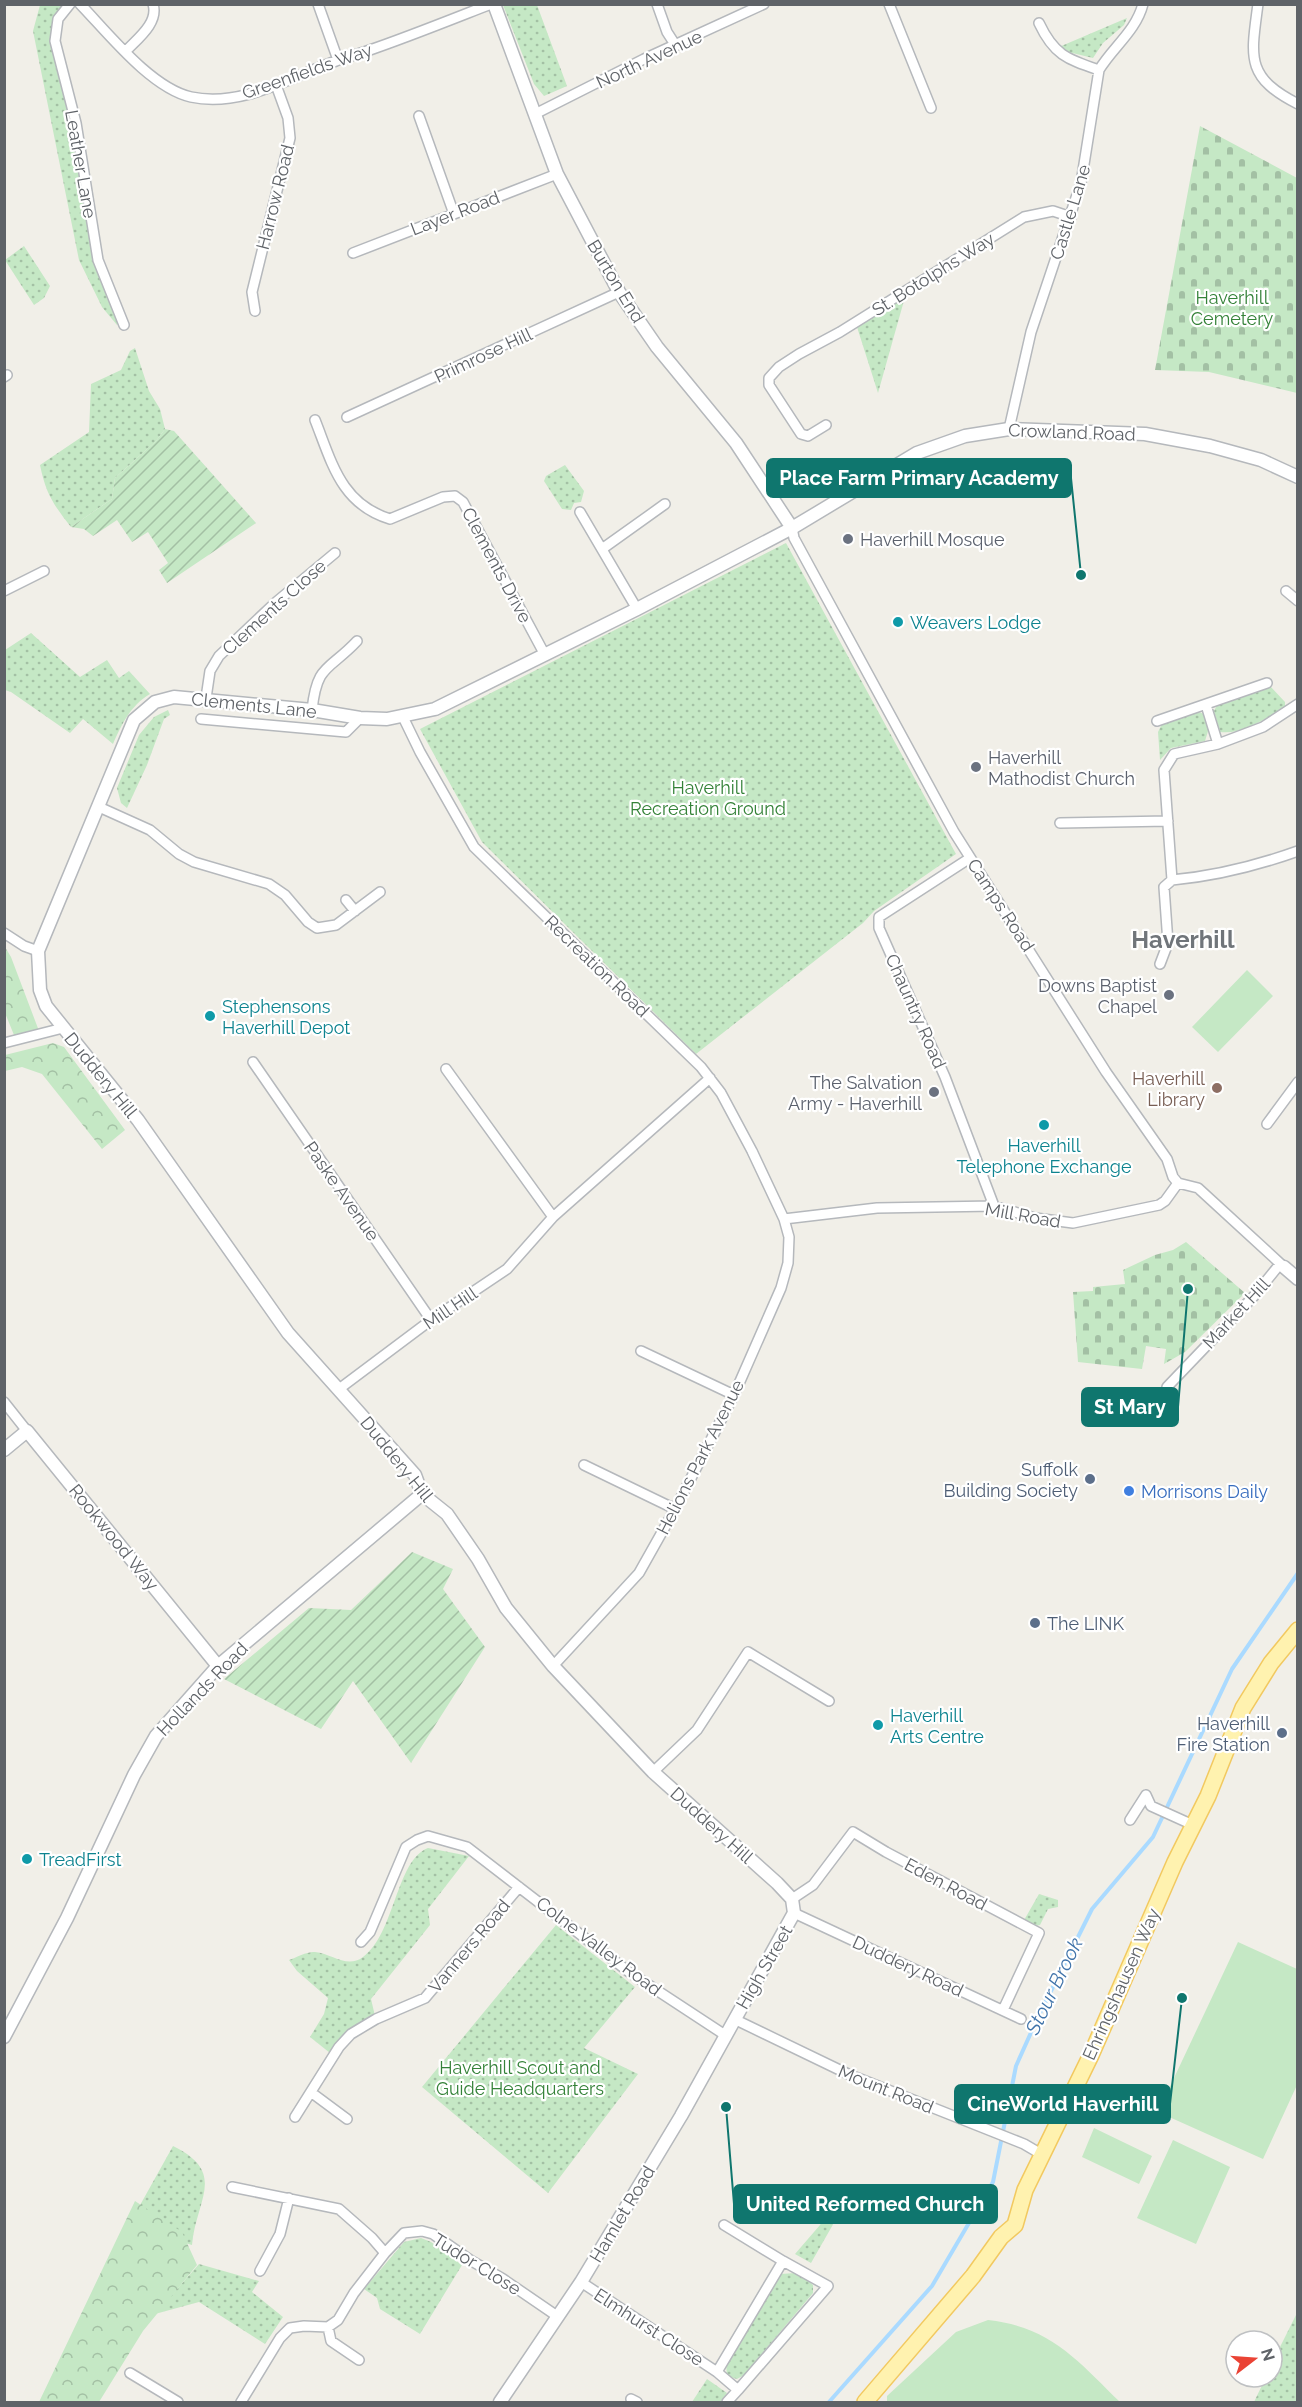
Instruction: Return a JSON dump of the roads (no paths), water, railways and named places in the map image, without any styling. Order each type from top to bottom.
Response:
[{"type":"main road","name":"Ehringshausen Way","points":[[865,2403],[974,2276],[1001,2237],[1015,2225],[1025,2190],[1091,2055],[1186,1822],[1208,1796],[1243,1708],[1270,1663],[1298,1630]]},
{"type":"street","name":"Leather Lane","points":[[70,4],[58,19],[55,41],[76,123],[98,260],[124,325]]},
{"type":"street","name":"Greenfields Way","points":[[80,4],[157,82],[190,97],[216,98],[241,96],[276,85],[492,4]]},
{"type":"street","points":[[126,51],[150,26],[155,10],[153,4]]},
{"type":"street","points":[[318,4],[338,60]]},
{"type":"street","name":"Burton End","points":[[492,4],[557,174],[620,292],[657,347],[736,443],[792,528]]},
{"type":"street","points":[[657,4],[667,32],[676,46]]},
{"type":"street","name":"North Avenue","points":[[535,114],[644,59],[764,4]]},
{"type":"street","points":[[889,4],[931,108]]},
{"type":"street","name":"Castle Lane","points":[[1009,429],[1031,332],[1071,217],[1086,159],[1099,70],[1108,54],[1134,27],[1143,4]]},
{"type":"street","points":[[1258,4],[1253,40],[1253,57],[1256,68],[1269,88],[1298,104]]},
{"type":"street","points":[[1039,23],[1047,40],[1056,51],[1068,59],[1099,70]]},
{"type":"street","name":"Harrow Road","points":[[255,311],[252,292],[290,138],[288,118],[276,85]]},
{"type":"street","points":[[420,116],[454,214]]},
{"type":"street","name":"Layer Road","points":[[353,253],[557,174]]},
{"type":"street","name":"St. Botolphs Way","points":[[826,425],[808,436],[801,434],[769,385],[769,378],[779,367],[840,332],[1024,217],[1053,211],[1071,217]]},
{"type":"street","name":"Primrose Hill","points":[[346,417],[620,292]]},
{"type":"street","name":"Clements Drive","points":[[315,420],[342,486],[363,506],[378,516],[390,519],[443,497],[454,496],[463,502],[545,655]]},
{"type":"street","name":"Crowland Road","points":[[637,609],[792,528],[890,467],[929,447],[965,436],[1009,429],[1145,434],[1210,446],[1261,460],[1298,477]]},
{"type":"street","points":[[602,549],[665,504]]},
{"type":"street","points":[[580,512],[637,609]]},
{"type":"street","name":"Camps Road","points":[[792,528],[794,538],[970,858],[1106,1072],[1162,1151],[1178,1183]]},
{"type":"street","name":"Clements Close","points":[[206,698],[210,671],[219,656],[275,603],[335,553]]},
{"type":"street","points":[[4,591],[44,571]]},
{"type":"street","points":[[1286,591],[1298,601]]},
{"type":"street","name":"Clements Lane","points":[[38,951],[134,720],[155,702],[174,697],[206,698],[360,718],[403,717],[435,709],[637,609]]},
{"type":"street","points":[[312,710],[314,687],[320,676],[332,662],[357,641]]},
{"type":"street","points":[[1157,721],[1267,683]]},
{"type":"street","points":[[1172,880],[1164,770],[1174,754],[1218,744],[1263,727],[1298,704]]},
{"type":"street","points":[[1206,705],[1218,744]]},
{"type":"street","name":"Recreation Road","points":[[403,717],[474,847],[701,1066],[721,1093],[752,1151],[784,1220]]},
{"type":"street","points":[[201,719],[346,732],[360,718]]},
{"type":"street","points":[[99,807],[150,830],[179,854],[194,862],[269,885],[285,895],[308,922],[317,928],[336,925],[380,892]]},
{"type":"street","points":[[1060,823],[1168,821]]},
{"type":"street","points":[[1160,964],[1168,943],[1164,887],[1172,880],[1211,876],[1255,867],[1298,851]]},
{"type":"street","name":"Chauntry Road","points":[[970,858],[879,917],[879,928],[945,1077],[994,1206]]},
{"type":"street","points":[[346,900],[355,910]]},
{"type":"street","points":[[4,933],[24,946],[38,951]]},
{"type":"street","name":"Duddery Hill","points":[[38,951],[40,990],[46,1006],[140,1122],[288,1333],[415,1475],[422,1494],[447,1514],[478,1559],[506,1608],[553,1666],[653,1772],[792,1899]]},
{"type":"street","points":[[4,1043],[63,1028]]},
{"type":"street","name":"Paske Avenue","points":[[252,1062],[431,1320]]},
{"type":"street","points":[[446,1069],[554,1217]]},
{"type":"street","name":"Mill Hill","points":[[339,1389],[431,1320],[507,1269],[554,1217],[710,1078]]},
{"type":"street","points":[[1267,1124],[1298,1082]]},
{"type":"street","points":[[1178,1183],[1198,1188],[1298,1279]]},
{"type":"street","name":"Mill Road","points":[[784,1220],[877,1208],[994,1206],[1035,1218],[1073,1223],[1160,1205],[1178,1183]]},
{"type":"street","name":"Helions Park Avenue","points":[[553,1666],[639,1573],[675,1509],[734,1395],[781,1288],[788,1263],[789,1237],[784,1220]]},
{"type":"street","name":"Market Hill","points":[[1167,1387],[1282,1266]]},
{"type":"street","points":[[641,1351],[734,1395]]},
{"type":"street","points":[[4,1402],[27,1431],[4,1450]]},
{"type":"street","name":"Rookwood Way","points":[[27,1431],[218,1666]]},
{"type":"street","points":[[584,1465],[675,1509]]},
{"type":"street","name":"Hollands Road","points":[[4,2037],[67,1918],[134,1775],[156,1736],[218,1666],[422,1494]]},
{"type":"street","points":[[653,1772],[697,1730],[748,1652],[829,1701]]},
{"type":"street","points":[[1130,1820],[1146,1795],[1151,1806],[1186,1822]]},
{"type":"street","name":"High Street","points":[[734,2019],[794,1913],[792,1899],[813,1885],[854,1832]]},
{"type":"street","name":"Eden Road","points":[[854,1832],[886,1852],[1039,1932],[1003,2010]]},
{"type":"street","name":"Colne Valley Road","points":[[361,1942],[370,1932],[406,1847],[428,1836],[467,1847],[476,1853],[629,1972],[725,2035]]},
{"type":"street","name":"Vanners Road","points":[[295,2117],[339,2047],[351,2034],[376,2019],[425,1998],[519,1887]]},
{"type":"street","name":"Duddery Road","points":[[794,1913],[1021,2019]]},
{"type":"street","name":"Mount Road","points":[[734,2019],[848,2074],[1018,2142],[1041,2154]]},
{"type":"street","name":"Hamlet Road","points":[[500,2403],[581,2282],[681,2116],[734,2019]]},
{"type":"street","points":[[312,2092],[347,2119]]},
{"type":"street","points":[[232,2187],[339,2209],[385,2253]]},
{"type":"street","points":[[260,2271],[280,2234],[289,2198]]},
{"type":"street","points":[[724,2225],[828,2286],[727,2403]]},
{"type":"street","name":"Tudor Close","points":[[328,2327],[338,2320],[354,2293],[404,2233],[422,2230],[433,2234],[558,2316]]},
{"type":"street","name":"Elmhurst Close","points":[[717,2372],[783,2261]]},
{"type":"street","name":"Elmhurst Close","points":[[581,2282],[717,2372],[738,2390]]},
{"type":"street","points":[[241,2403],[280,2338],[290,2328],[328,2327],[331,2340],[359,2360]]},
{"type":"street","points":[[130,2373],[178,2403]]},
{"type":"waterway","name":"Stour Brook","points":[[829,2402],[932,2286],[993,2182],[1016,2066],[1092,1909],[1153,1837],[1232,1669],[1298,1573]]},
{"type":"place","name":"Haverhill Mosque","points":[[848,539]]},
{"type":"place","name":"Place Farm Primary Academy","points":[[1081,575]]},
{"type":"place","name":"Weavers Lodge","points":[[898,622]]},
{"type":"place","name":"Haverhill Mathodist Church","points":[[976,767]]},
{"type":"place","name":"Downs Baptist Chapel","points":[[1169,995]]},
{"type":"place","name":"Stephensons Haverhill Depot","points":[[210,1016]]},
{"type":"place","name":"Haverhill Library","points":[[1217,1088]]},
{"type":"place","name":"The Salvation Army - Haverhill","points":[[934,1092]]},
{"type":"place","name":"Haverhill Telephone Exchange","points":[[1044,1125]]},
{"type":"place","name":"St Mary","points":[[1188,1289]]},
{"type":"place","name":"Suffolk Building Society","points":[[1090,1479]]},
{"type":"place","name":"Morrisons Daily","points":[[1129,1491]]},
{"type":"place","name":"The LINK","points":[[1035,1623]]},
{"type":"place","name":"Haverhill Arts Centre","points":[[878,1725]]},
{"type":"place","name":"Haverhill Fire Station","points":[[1282,1733]]},
{"type":"place","name":"TreadFirst","points":[[27,1859]]},
{"type":"place","name":"CineWorld Haverhill","points":[[1182,1998]]},
{"type":"place","name":"United Reformed Church","points":[[726,2107]]},
{"type":"district","name":"Haverhill","points":[[1183,939]]},
{"type":"park label","name":"Haverhill Cemetery","points":[[1232,307]]},
{"type":"park label","name":"Haverhill Recreation Ground","points":[[708,797]]},
{"type":"park label","name":"Haverhill Scout and Guide Headquarters","points":[[520,2077]]}]
